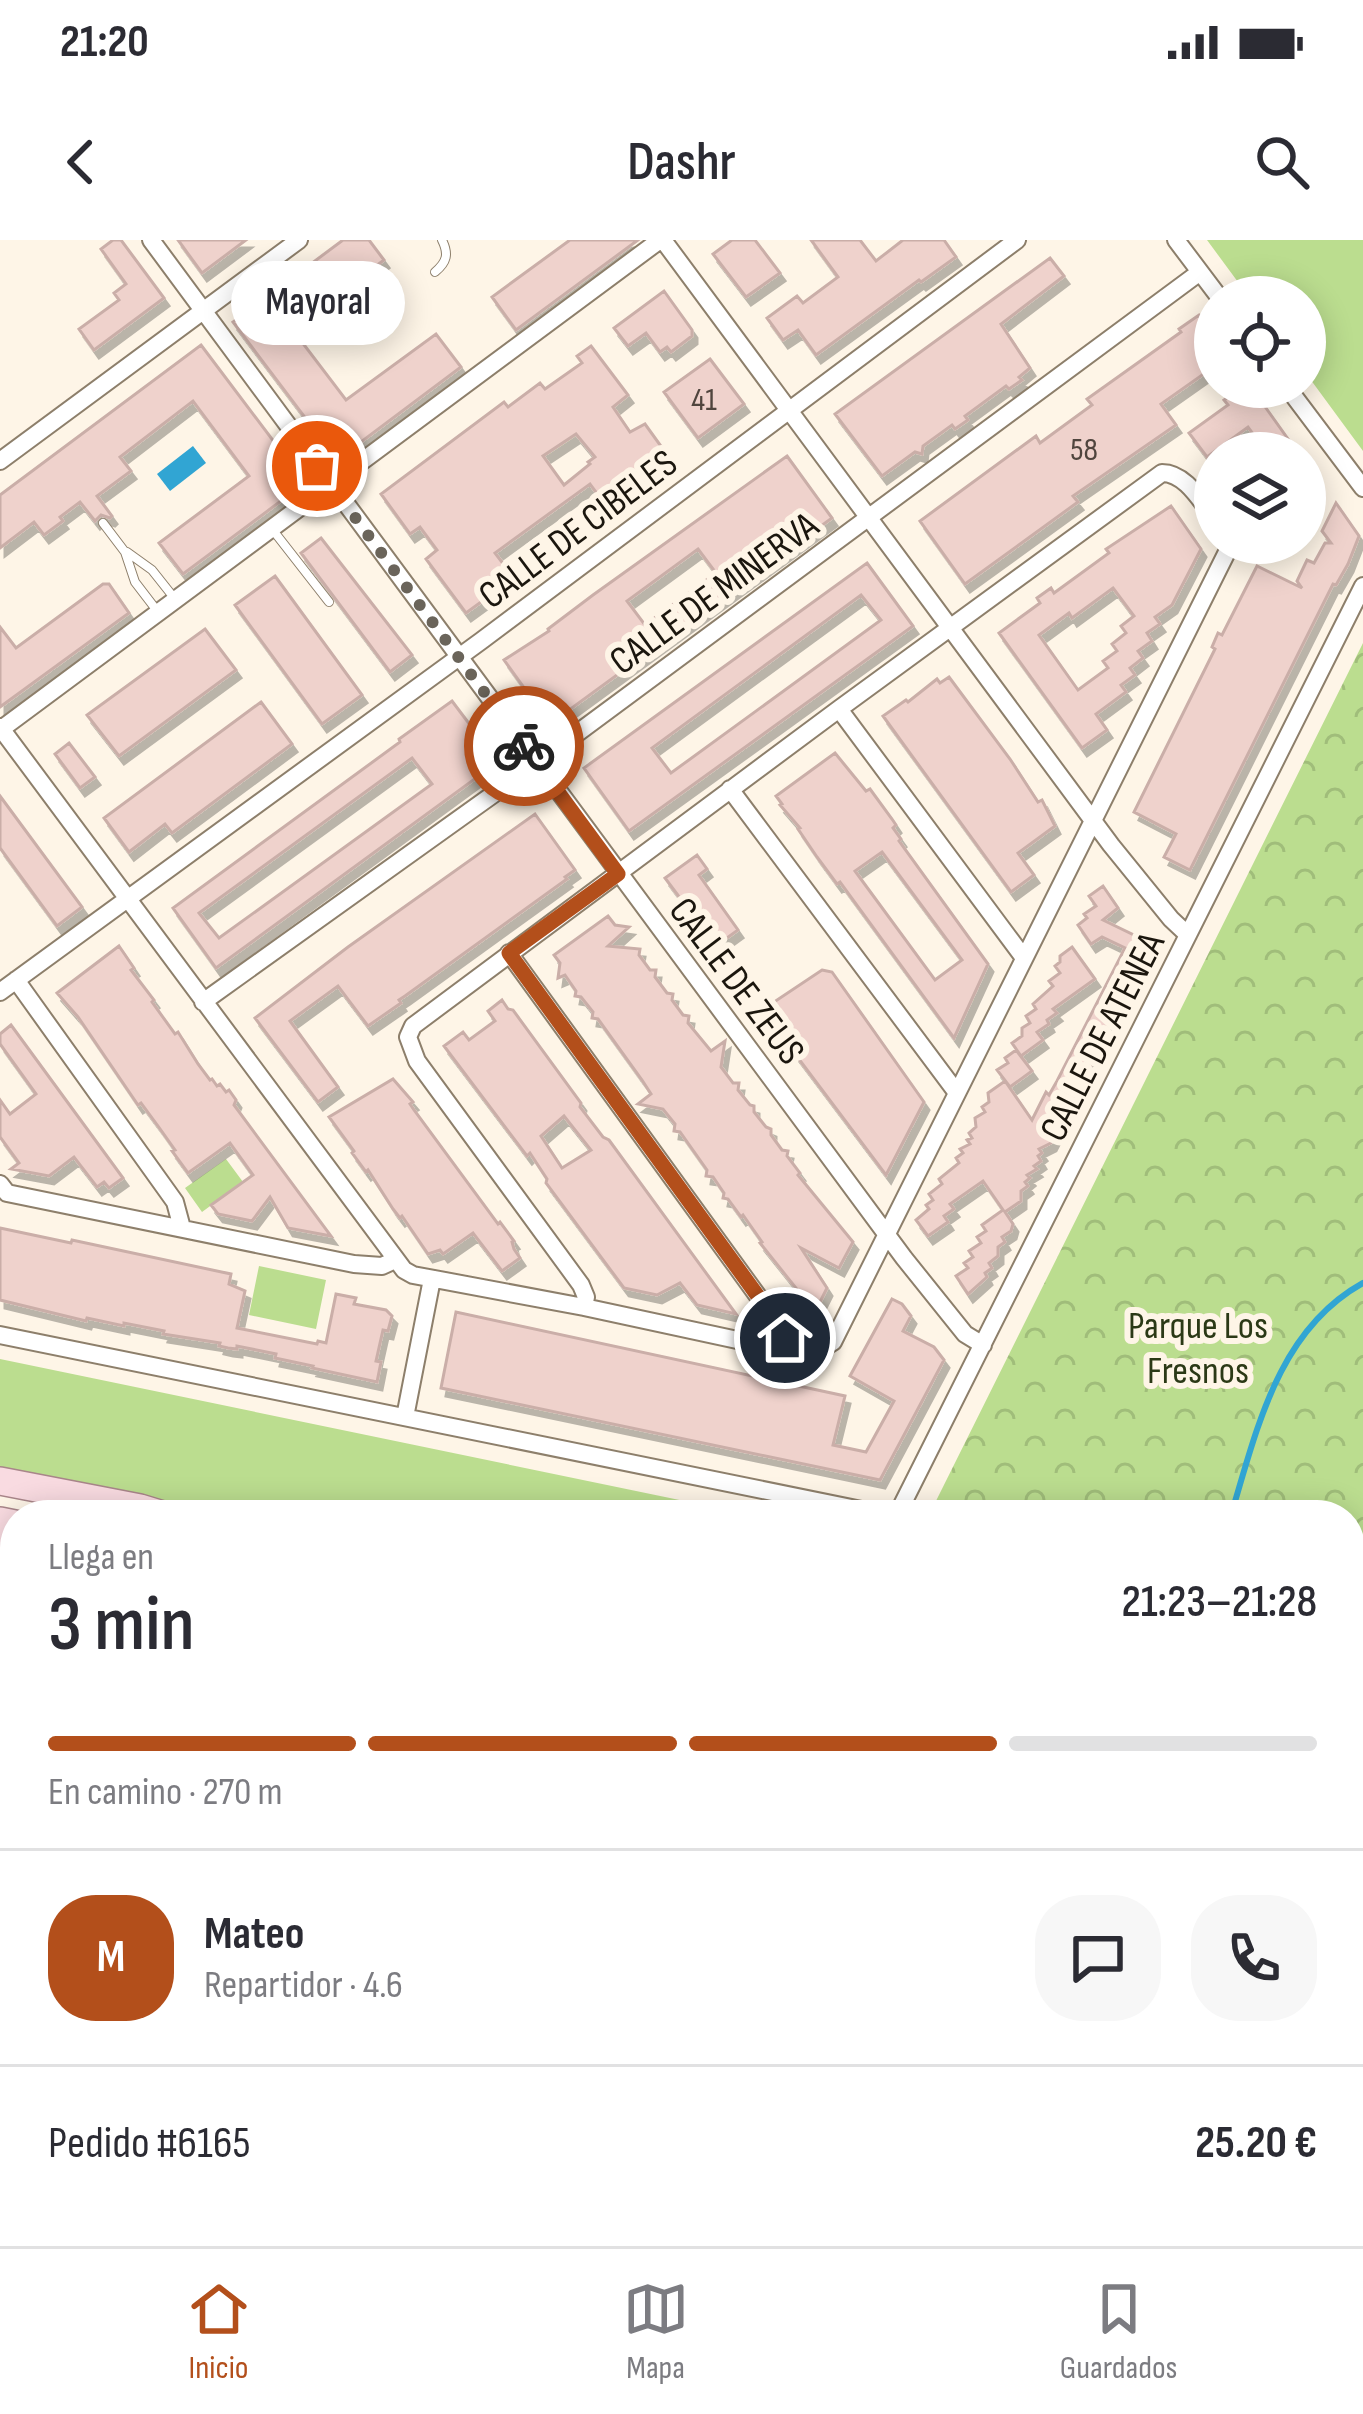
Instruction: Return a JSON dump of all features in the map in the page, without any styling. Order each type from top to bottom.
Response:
[{"type":"main road","points":[[0,1481],[99,1500]]},
{"type":"main road","points":[[0,1494],[29,1500]]},
{"type":"street","name":"CALLE DE ZEUS","points":[[151,240],[887,1234],[965,1334],[982,1345]]},
{"type":"street","points":[[0,461],[299,240]]},
{"type":"street","points":[[1188,934],[1094,822],[661,240],[0,728],[395,1260],[413,1275],[802,1354],[833,1342],[1094,822],[1221,564]]},
{"type":"street","name":"CALLE DE CIBELES","points":[[0,992],[1017,240]]},
{"type":"street","points":[[1176,240],[1203,276]]},
{"type":"street","name":"CALLE DE MINERVA","points":[[203,1002],[537,763],[1200,272]]},
{"type":"street","points":[[1303,408],[1363,488]]},
{"type":"street","points":[[584,1307],[581,1286],[417,1061],[408,1037],[413,1026],[1162,473],[1173,473],[1194,493]]},
{"type":"street","name":"CALLE DE ATENEA","points":[[904,1500],[1363,586]]},
{"type":"street","points":[[839,709],[1024,958]]},
{"type":"street","points":[[730,789],[957,1094]]},
{"type":"street","points":[[509,953],[781,1328],[784,1351]]},
{"type":"street","points":[[16,980],[175,1202],[182,1228]]},
{"type":"street","points":[[0,1184],[8,1193],[355,1264],[382,1266],[395,1260]]},
{"type":"street","points":[[405,1417],[432,1279]]},
{"type":"street","points":[[0,1335],[812,1500]]},
{"type":"lane","points":[[435,272],[446,260],[442,240]]},
{"type":"lane","points":[[104,523],[125,552],[135,582],[158,612]]},
{"type":"lane","points":[[271,528],[329,602]]},
{"type":"lane","points":[[125,552],[152,570],[175,599]]},
{"type":"green space","points":[[1207,240],[1363,240],[1363,451],[1326,401],[1326,276],[1234,276]]},
{"type":"green space","name":"Parque Los Fresnos","points":[[1363,643],[1363,1500],[936,1500]]},
{"type":"green space","points":[[226,1159],[243,1182],[202,1212],[185,1188]]},
{"type":"green space","points":[[259,1266],[326,1280],[316,1329],[249,1315]]},
{"type":"green space","points":[[0,1359],[680,1500],[162,1500],[0,1469]]},
{"type":"water","points":[[193,446],[206,463],[170,491],[157,474]]},
{"type":"building","points":[[121,240],[164,298],[94,350],[79,329],[119,300],[114,293],[126,284],[101,249]]},
{"type":"building","points":[[178,240],[246,240],[202,273]]},
{"type":"building","points":[[343,240],[369,240],[384,260],[292,329],[346,400],[436,334],[461,367],[337,460],[233,322]]},
{"type":"building","points":[[570,240],[638,240],[516,330],[492,297]]},
{"type":"building","points":[[732,240],[755,240],[780,273],[746,297],[713,254]]},
{"type":"building","points":[[811,240],[860,240],[876,261],[903,240],[944,240],[956,257],[816,355],[798,330],[783,340],[767,318],[797,296],[803,303],[838,277]]},
{"type":"building","points":[[1050,258],[1064,276],[1001,324],[1030,368],[1019,377],[1022,380],[1009,389],[1006,386],[965,416],[968,420],[955,429],[952,425],[923,446],[922,454],[915,452],[882,476],[835,414]]},
{"type":"building","points":[[664,291],[692,336],[671,352],[667,347],[660,352],[646,333],[628,346],[614,328]]},
{"type":"building","points":[[1194,318],[1194,381],[1161,404],[1176,425],[1073,496],[1078,502],[965,584],[920,521],[1036,436],[1040,443],[1092,405],[1087,399]]},
{"type":"building","points":[[201,345],[305,483],[183,574],[159,543],[249,476],[193,401],[120,457],[131,471],[97,496],[110,518],[101,515],[95,521],[80,502],[44,535],[34,522],[0,548],[0,495]]},
{"type":"building","points":[[591,346],[628,395],[613,407],[630,432],[645,424],[668,456],[666,462],[656,475],[613,501],[604,503],[590,484],[495,553],[514,578],[466,613],[426,559],[437,550],[420,527],[410,534],[381,494],[504,402],[508,407],[540,383],[545,389],[582,363],[577,356]],"holes":[[[576,434],[595,457],[564,485],[543,456]]]},
{"type":"building","points":[[710,359],[744,404],[698,438],[664,392]]},
{"type":"building","points":[[1224,408],[1266,408],[1283,432],[1252,432],[1248,427],[1241,432],[1194,432],[1194,440],[1189,433]]},
{"type":"building","points":[[787,456],[832,518],[550,724],[504,660]],"holes":[[[698,549],[716,573],[645,625],[627,601]]]},
{"type":"building","points":[[1336,503],[1359,536],[1190,870],[1164,857],[1176,834],[1134,812],[1215,649],[1218,633],[1222,635],[1257,566],[1302,588],[1297,581],[1305,564],[1326,564],[1326,543],[1331,543],[1326,523]]},
{"type":"building","points":[[1171,506],[1194,539],[1194,563],[1172,605],[1155,617],[1160,624],[1147,633],[1152,641],[1138,651],[1143,658],[1130,668],[1135,675],[1121,685],[1126,692],[1096,714],[1107,730],[1082,748],[999,633],[1040,603],[1037,598],[1051,588],[1054,593],[1109,553],[1106,549]],"holes":[[[1113,588],[1134,616],[1121,626],[1126,633],[1112,644],[1117,651],[1103,661],[1108,668],[1078,690],[1039,635]]]},
{"type":"building","points":[[321,538],[412,655],[390,672],[301,553]]},
{"type":"building","points":[[867,563],[913,626],[629,831],[584,768]],"holes":[[[861,595],[881,620],[671,773],[652,748]]]},
{"type":"building","points":[[275,576],[362,695],[322,724],[235,605]]},
{"type":"building","points":[[109,584],[129,613],[0,707],[0,627],[16,648]]},
{"type":"building","points":[[205,629],[236,670],[119,756],[87,715]]},
{"type":"building","points":[[949,677],[1038,802],[1042,800],[1055,826],[1018,853],[1034,875],[1011,892],[883,716],[937,679],[940,683]]},
{"type":"building","points":[[452,701],[498,762],[216,968],[173,908]],"holes":[[[412,758],[432,784],[219,938],[199,913]]]},
{"type":"building","points":[[261,702],[292,744],[172,833],[165,824],[129,852],[104,818]]},
{"type":"building","points":[[69,743],[95,777],[80,788],[55,754]]},
{"type":"building","points":[[835,753],[866,791],[870,789],[896,825],[899,841],[988,964],[954,1038],[817,857],[776,796]],"holes":[[[882,852],[962,960],[935,980],[855,871]]]},
{"type":"building","points":[[0,796],[82,907],[57,926],[0,848]]},
{"type":"building","points":[[535,814],[575,870],[567,879],[368,1026],[338,986],[290,1021],[338,1087],[318,1102],[255,1018]]},
{"type":"building","points":[[697,855],[707,869],[699,875],[738,930],[716,946],[665,878]]},
{"type":"building","points":[[1103,886],[1118,908],[1103,920],[1140,938],[1138,942],[1149,952],[1051,1143],[1039,1149],[1041,1161],[1027,1175],[1021,1201],[1005,1212],[1013,1224],[1002,1237],[1005,1242],[998,1247],[998,1256],[989,1263],[992,1268],[968,1294],[956,1276],[968,1268],[964,1263],[973,1257],[969,1251],[981,1243],[977,1237],[986,1231],[982,1225],[1003,1210],[983,1181],[950,1204],[954,1209],[944,1216],[948,1222],[928,1236],[916,1220],[929,1209],[926,1205],[933,1200],[929,1194],[942,1184],[939,1179],[959,1163],[960,1149],[970,1144],[969,1133],[976,1127],[975,1118],[985,1112],[982,1107],[989,1102],[988,1093],[1005,1081],[1032,1120],[1057,1081],[1125,948],[1102,937],[1091,944],[1078,925],[1096,906],[1089,896]]},
{"type":"building","points":[[608,916],[615,925],[629,927],[608,946],[640,949],[639,955],[650,970],[656,970],[655,977],[673,994],[672,1000],[689,1016],[688,1023],[711,1051],[725,1041],[721,1067],[733,1083],[739,1083],[738,1090],[782,1150],[788,1151],[798,1175],[853,1242],[839,1268],[801,1248],[827,1288],[810,1322],[796,1304],[802,1299],[796,1288],[743,1215],[723,1198],[713,1177],[706,1176],[707,1170],[680,1132],[674,1131],[675,1124],[663,1109],[638,1104],[651,1094],[598,1019],[592,1018],[593,1012],[575,996],[565,975],[558,978],[560,963],[554,955]]},
{"type":"building","points":[[119,946],[175,1034],[210,1080],[229,1090],[234,1105],[331,1236],[288,1228],[270,1197],[252,1221],[218,1214],[211,1205],[253,1175],[230,1143],[188,1173],[57,993]]},
{"type":"building","points":[[1072,947],[1095,979],[1053,1009],[1057,1013],[1037,1032],[1043,1040],[1021,1056],[1012,1043],[1030,1023],[1026,1016],[1036,1009],[1033,1004],[1053,986],[1049,981],[1060,973],[1055,966],[1060,956]]},
{"type":"building","points":[[822,970],[832,972],[924,1102],[886,1175],[762,1010]]},
{"type":"building","points":[[502,1000],[513,1010],[736,1314],[697,1305],[680,1283],[657,1295],[624,1288],[546,1183],[530,1153],[527,1156],[444,1046],[463,1032],[469,1040],[495,1021],[488,1011]],"holes":[[[564,1116],[591,1150],[562,1168],[541,1136]]]},
{"type":"building","points":[[11,1025],[123,1178],[109,1188],[104,1182],[97,1187],[74,1157],[49,1176],[11,1169],[19,1163],[0,1137],[0,1100],[10,1114],[36,1094],[0,1044],[0,1034]]},
{"type":"building","points":[[1016,1050],[1032,1071],[1010,1087],[997,1070]]},
{"type":"building","points":[[393,1079],[514,1241],[520,1258],[502,1271],[473,1233],[443,1254],[440,1250],[428,1254],[329,1117]]},
{"type":"building","points":[[0,1228],[231,1274],[229,1284],[245,1291],[237,1328],[326,1343],[336,1294],[356,1298],[354,1304],[386,1310],[392,1316],[388,1331],[383,1330],[377,1382],[275,1358],[276,1354],[228,1348],[124,1323],[86,1321],[0,1300]]},
{"type":"building","points":[[892,1299],[911,1316],[903,1331],[934,1347],[944,1360],[880,1480],[441,1388],[456,1312],[845,1396],[833,1445],[866,1452],[894,1401],[850,1376]]},
{"type":"waterway","points":[[1236,1500],[1262,1416],[1291,1354],[1334,1303],[1363,1283]]},
{"type":"way so far","points":[[317,466],[524,746]]},
{"type":"place","name":"Mayoral","points":[[317,466]]},
{"type":"route","points":[[524,746],[618,874],[509,953],[785,1338]]}]
